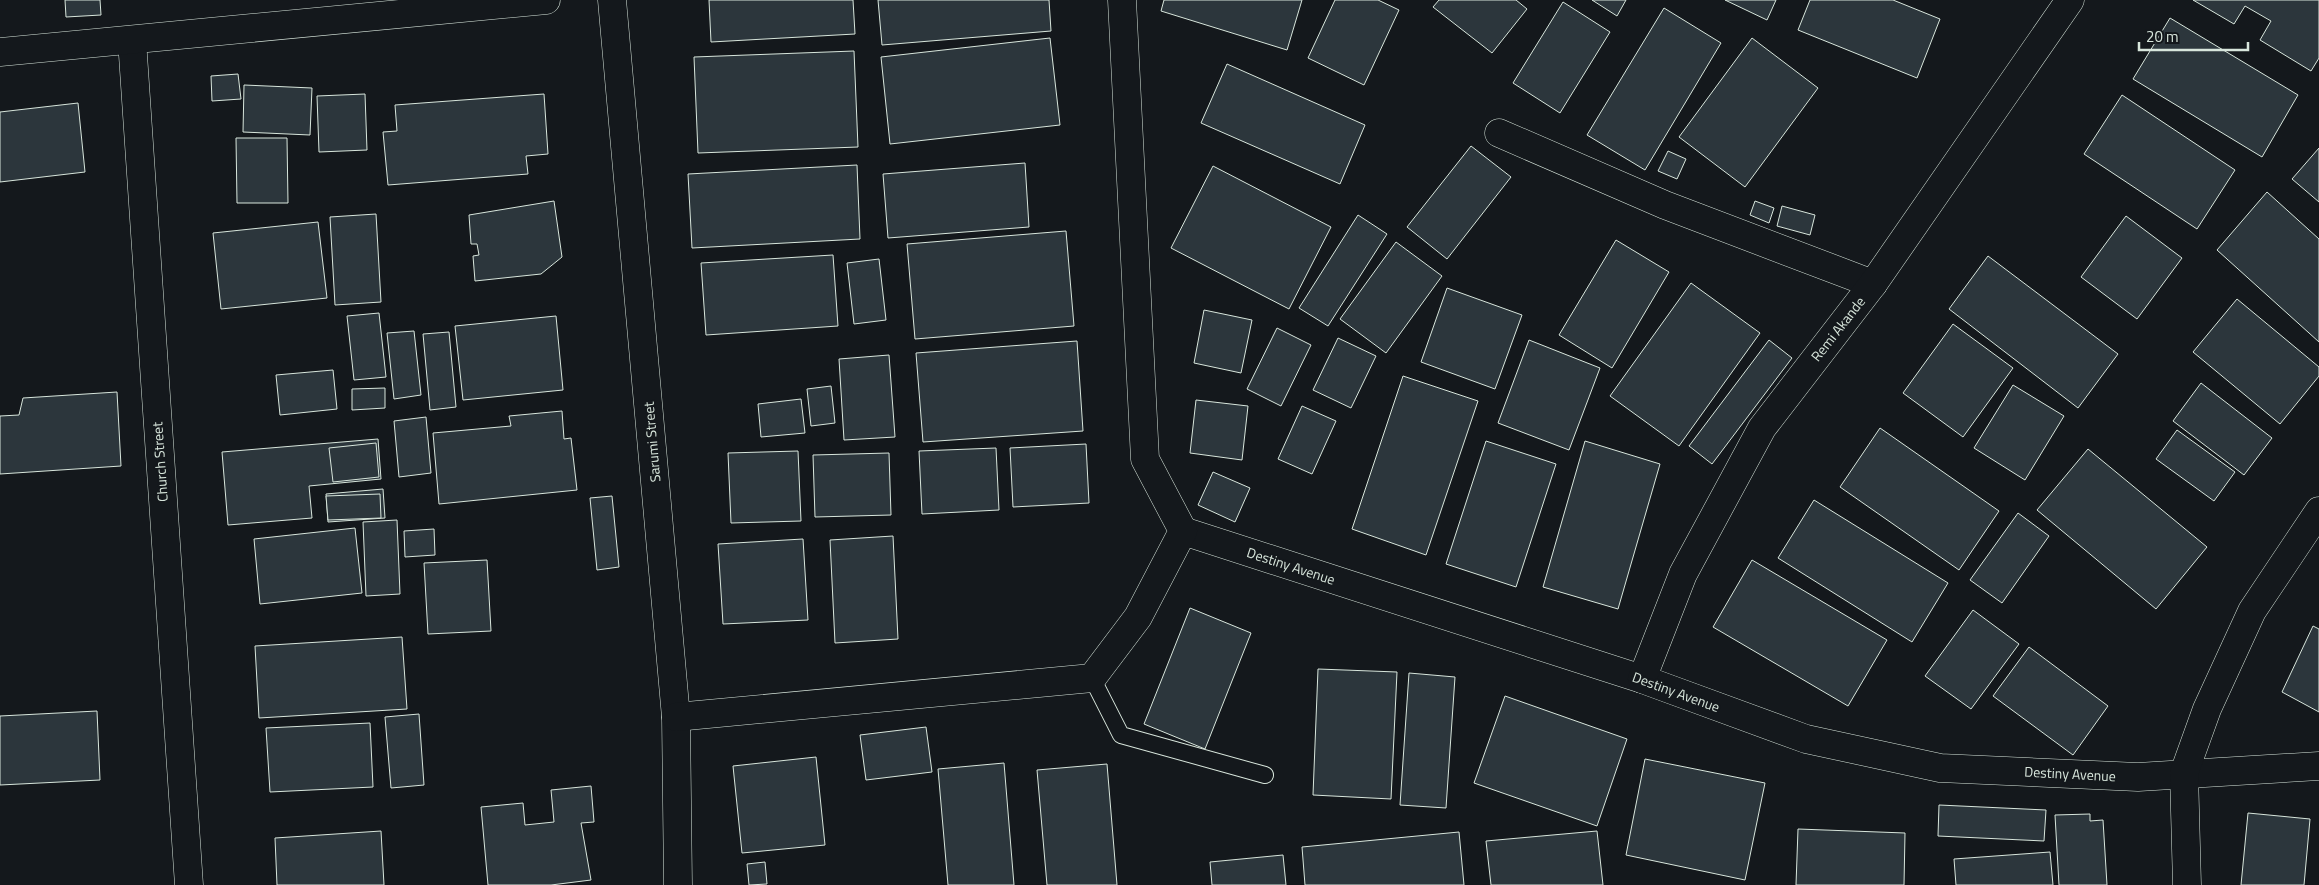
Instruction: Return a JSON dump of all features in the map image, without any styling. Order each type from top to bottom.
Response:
[{"type":"street","points":[[0,52],[546,0]]},
{"type":"street","name":"Sarumi Street","points":[[612,0],[676,717],[678,885]]},
{"type":"street","points":[[676,717],[1092,678],[1138,617],[1183,531],[1145,459],[1122,0]]},
{"type":"street","name":"Remi Akande","points":[[1642,679],[1683,574],[1762,428],[1873,284],[2070,0]]},
{"type":"street","name":"Church Street","points":[[132,40],[189,885]]},
{"type":"street","points":[[1499,133],[1665,205],[1873,284]]},
{"type":"street","points":[[2187,885],[2184,773],[2207,709],[2252,611],[2319,511]]},
{"type":"street","name":"Destiny Avenue","points":[[1183,531],[1642,679],[1806,739],[1940,768],[2138,777],[2319,766]]},
{"type":"lane","points":[[1092,678],[1121,734],[1265,775]]},
{"type":"building","points":[[65,0],[100,0],[101,15],[66,17]]},
{"type":"building","points":[[709,0],[853,0],[855,34],[711,42]]},
{"type":"building","points":[[878,0],[1049,0],[1051,31],[882,45]]},
{"type":"building","points":[[1164,0],[1302,0],[1287,50],[1161,11]]},
{"type":"building","points":[[1335,0],[1378,0],[1399,10],[1364,85],[1308,58]]},
{"type":"building","points":[[1439,0],[1516,0],[1527,9],[1492,53],[1433,7]]},
{"type":"building","points":[[1592,0],[1626,0],[1617,16]]},
{"type":"building","points":[[1725,0],[1776,0],[1767,20]]},
{"type":"building","points":[[1810,0],[1893,0],[1940,19],[1917,78],[1798,30]]},
{"type":"building","points":[[2193,0],[2319,0],[2319,58],[2311,71],[2260,40],[2271,21],[2245,6],[2234,24]]},
{"type":"building","points":[[1563,2],[1610,32],[1560,113],[1513,83]]},
{"type":"building","points":[[1664,8],[1721,43],[1645,170],[1587,135]]},
{"type":"building","points":[[2170,18],[2298,95],[2262,157],[2133,79]]},
{"type":"building","points":[[1050,38],[1060,125],[890,144],[881,57]]},
{"type":"building","points":[[1752,38],[1818,88],[1745,187],[1679,137]]},
{"type":"building","points":[[854,51],[858,147],[698,153],[694,57]]},
{"type":"building","points":[[1227,64],[1365,125],[1340,184],[1201,123]]},
{"type":"building","points":[[238,74],[241,99],[212,101],[211,76]]},
{"type":"building","points":[[244,85],[312,88],[310,135],[243,132]]},
{"type":"building","points":[[365,94],[367,150],[319,152],[317,96]]},
{"type":"building","points":[[544,94],[548,154],[526,156],[528,174],[388,185],[383,132],[397,131],[395,105]]},
{"type":"building","points":[[2122,95],[2235,170],[2197,229],[2084,154]]},
{"type":"building","points":[[78,103],[85,172],[0,182],[0,112]]},
{"type":"building","points":[[236,138],[287,138],[288,203],[237,203]]},
{"type":"building","points":[[1471,146],[1511,177],[1447,259],[1407,227]]},
{"type":"building","points":[[2319,148],[2319,202],[2292,179]]},
{"type":"building","points":[[1668,151],[1686,159],[1677,179],[1658,171]]},
{"type":"building","points":[[1025,163],[1029,227],[888,238],[883,174]]},
{"type":"building","points":[[857,165],[860,239],[692,248],[688,174]]},
{"type":"building","points":[[1213,166],[1331,227],[1289,309],[1171,248]]},
{"type":"building","points":[[2267,192],[2319,239],[2319,342],[2217,250]]},
{"type":"building","points":[[554,201],[562,257],[541,274],[475,281],[473,256],[479,255],[477,244],[471,244],[469,215]]},
{"type":"building","points":[[1755,201],[1774,208],[1769,223],[1750,215]]},
{"type":"building","points":[[1782,206],[1815,215],[1810,235],[1777,226]]},
{"type":"building","points":[[376,214],[381,302],[335,305],[330,217]]},
{"type":"building","points":[[1358,215],[1387,234],[1328,326],[1299,308]]},
{"type":"building","points":[[2126,216],[2182,258],[2137,319],[2081,277]]},
{"type":"building","points":[[318,222],[327,298],[221,309],[213,233]]},
{"type":"building","points":[[1066,231],[1074,326],[915,339],[907,244]]},
{"type":"building","points":[[1616,240],[1669,272],[1612,368],[1559,335]]},
{"type":"building","points":[[1396,242],[1442,276],[1386,353],[1340,319]]},
{"type":"building","points":[[833,255],[838,326],[706,335],[701,263]]},
{"type":"building","points":[[1988,256],[2118,354],[2078,408],[1949,309]]},
{"type":"building","points":[[879,259],[886,320],[854,324],[847,263]]},
{"type":"building","points":[[1691,283],[1760,333],[1679,446],[1610,396]]},
{"type":"building","points":[[1447,288],[1522,315],[1495,389],[1421,362]]},
{"type":"building","points":[[2237,299],[2319,367],[2319,376],[2280,424],[2193,352]]},
{"type":"building","points":[[1204,310],[1252,320],[1241,373],[1194,363]]},
{"type":"building","points":[[379,313],[386,377],[354,380],[347,316]]},
{"type":"building","points":[[556,316],[563,390],[463,400],[455,326]]},
{"type":"building","points":[[1953,324],[2013,368],[1963,437],[1903,393]]},
{"type":"building","points":[[1277,328],[1311,345],[1281,406],[1247,389]]},
{"type":"building","points":[[414,331],[421,395],[394,399],[387,333]]},
{"type":"building","points":[[449,332],[456,407],[430,410],[423,334]]},
{"type":"building","points":[[1338,338],[1376,356],[1351,408],[1313,390]]},
{"type":"building","points":[[1529,340],[1600,368],[1569,450],[1498,423]]},
{"type":"building","points":[[1769,340],[1792,358],[1712,464],[1689,446]]},
{"type":"building","points":[[1077,341],[1083,431],[923,442],[916,353]]},
{"type":"building","points":[[889,355],[895,437],[844,440],[839,359]]},
{"type":"building","points":[[333,370],[337,409],[280,415],[276,375]]},
{"type":"building","points":[[1403,376],[1478,401],[1426,555],[1352,529]]},
{"type":"building","points":[[2201,383],[2272,438],[2244,475],[2173,421]]},
{"type":"building","points":[[2013,385],[2064,416],[2025,480],[1974,448]]},
{"type":"building","points":[[831,386],[835,423],[811,426],[807,389]]},
{"type":"building","points":[[385,388],[385,408],[352,410],[352,389]]},
{"type":"building","points":[[117,392],[121,466],[0,474],[0,416],[19,415],[23,398]]},
{"type":"building","points":[[801,399],[805,433],[761,437],[758,404]]},
{"type":"building","points":[[1196,400],[1248,406],[1242,460],[1190,453]]},
{"type":"building","points":[[1302,406],[1336,421],[1312,474],[1278,459]]},
{"type":"building","points":[[562,411],[564,439],[571,438],[577,490],[439,504],[433,433],[511,426],[509,416]]},
{"type":"building","points":[[426,417],[431,473],[399,477],[394,421]]},
{"type":"building","points":[[1880,428],[1999,511],[1959,570],[1840,487]]},
{"type":"building","points":[[2177,430],[2235,472],[2214,501],[2156,459]]},
{"type":"building","points":[[378,439],[381,479],[309,486],[312,518],[228,525],[222,452]]},
{"type":"building","points":[[1486,441],[1556,464],[1516,587],[1446,564]]},
{"type":"building","points":[[1585,441],[1660,464],[1618,609],[1543,587]]},
{"type":"building","points":[[376,443],[379,477],[333,482],[329,448]]},
{"type":"building","points":[[1086,444],[1089,503],[1013,507],[1010,448]]},
{"type":"building","points":[[996,448],[999,510],[922,514],[919,451]]},
{"type":"building","points":[[2088,449],[2207,547],[2156,609],[2037,510]]},
{"type":"building","points":[[798,451],[801,521],[731,523],[728,453]]},
{"type":"building","points":[[889,453],[891,515],[815,517],[813,455]]},
{"type":"building","points":[[1213,472],[1250,488],[1235,522],[1198,505]]},
{"type":"building","points":[[383,489],[385,518],[328,522],[326,494]]},
{"type":"building","points":[[380,494],[381,518],[328,520],[326,496]]},
{"type":"building","points":[[612,496],[619,567],[597,570],[590,498]]},
{"type":"building","points":[[1814,500],[1948,583],[1912,642],[1778,558]]},
{"type":"building","points":[[2018,513],[2049,536],[2002,603],[1970,580]]},
{"type":"building","points":[[397,520],[400,594],[366,596],[363,522]]},
{"type":"building","points":[[355,528],[362,593],[260,604],[254,539]]},
{"type":"building","points":[[434,529],[435,555],[405,557],[404,531]]},
{"type":"building","points":[[893,536],[898,639],[835,643],[830,540]]},
{"type":"building","points":[[803,539],[808,620],[723,624],[718,544]]},
{"type":"building","points":[[487,560],[491,631],[428,634],[424,563]]},
{"type":"building","points":[[1752,560],[1887,640],[1848,706],[1713,627]]},
{"type":"building","points":[[1190,608],[1251,633],[1205,749],[1144,724]]},
{"type":"building","points":[[1973,610],[2019,644],[1971,709],[1925,676]]},
{"type":"building","points":[[2313,626],[2319,629],[2319,712],[2282,692]]},
{"type":"building","points":[[402,637],[407,709],[259,718],[255,646]]},
{"type":"building","points":[[2029,647],[2108,706],[2073,755],[1993,696]]},
{"type":"building","points":[[1318,669],[1397,672],[1391,799],[1313,795]]},
{"type":"building","points":[[1409,673],[1455,677],[1446,808],[1400,805]]},
{"type":"building","points":[[1505,696],[1627,739],[1597,826],[1474,783]]},
{"type":"building","points":[[97,711],[100,780],[0,785],[0,716]]},
{"type":"building","points":[[419,714],[424,785],[391,788],[385,717]]},
{"type":"building","points":[[370,723],[373,787],[270,792],[266,728]]},
{"type":"building","points":[[926,727],[932,772],[866,780],[860,735]]},
{"type":"building","points":[[816,757],[825,845],[742,853],[733,766]]},
{"type":"building","points":[[1645,759],[1765,783],[1745,880],[1626,855]]},
{"type":"building","points":[[1004,763],[1014,885],[948,885],[938,769]]},
{"type":"building","points":[[1107,764],[1117,885],[1047,885],[1037,770]]},
{"type":"building","points":[[591,786],[594,822],[581,823],[591,880],[551,885],[488,885],[481,807],[523,803],[525,825],[554,822],[551,790]]},
{"type":"building","points":[[1939,805],[2046,810],[2044,841],[1938,836]]},
{"type":"building","points":[[2248,813],[2310,819],[2304,885],[2241,885]]},
{"type":"building","points":[[2090,814],[2090,821],[2103,820],[2107,885],[2059,885],[2055,815]]},
{"type":"building","points":[[1798,829],[1905,833],[1904,885],[1796,885]]},
{"type":"building","points":[[381,831],[384,885],[277,885],[275,838]]},
{"type":"building","points":[[1597,831],[1603,885],[1491,885],[1486,841]]},
{"type":"building","points":[[1459,832],[1464,885],[1305,885],[1302,847]]},
{"type":"building","points":[[2050,852],[2053,885],[1956,885],[1954,859]]},
{"type":"building","points":[[1283,855],[1286,885],[1212,885],[1210,862]]},
{"type":"building","points":[[765,862],[767,884],[749,885],[747,864]]}]
